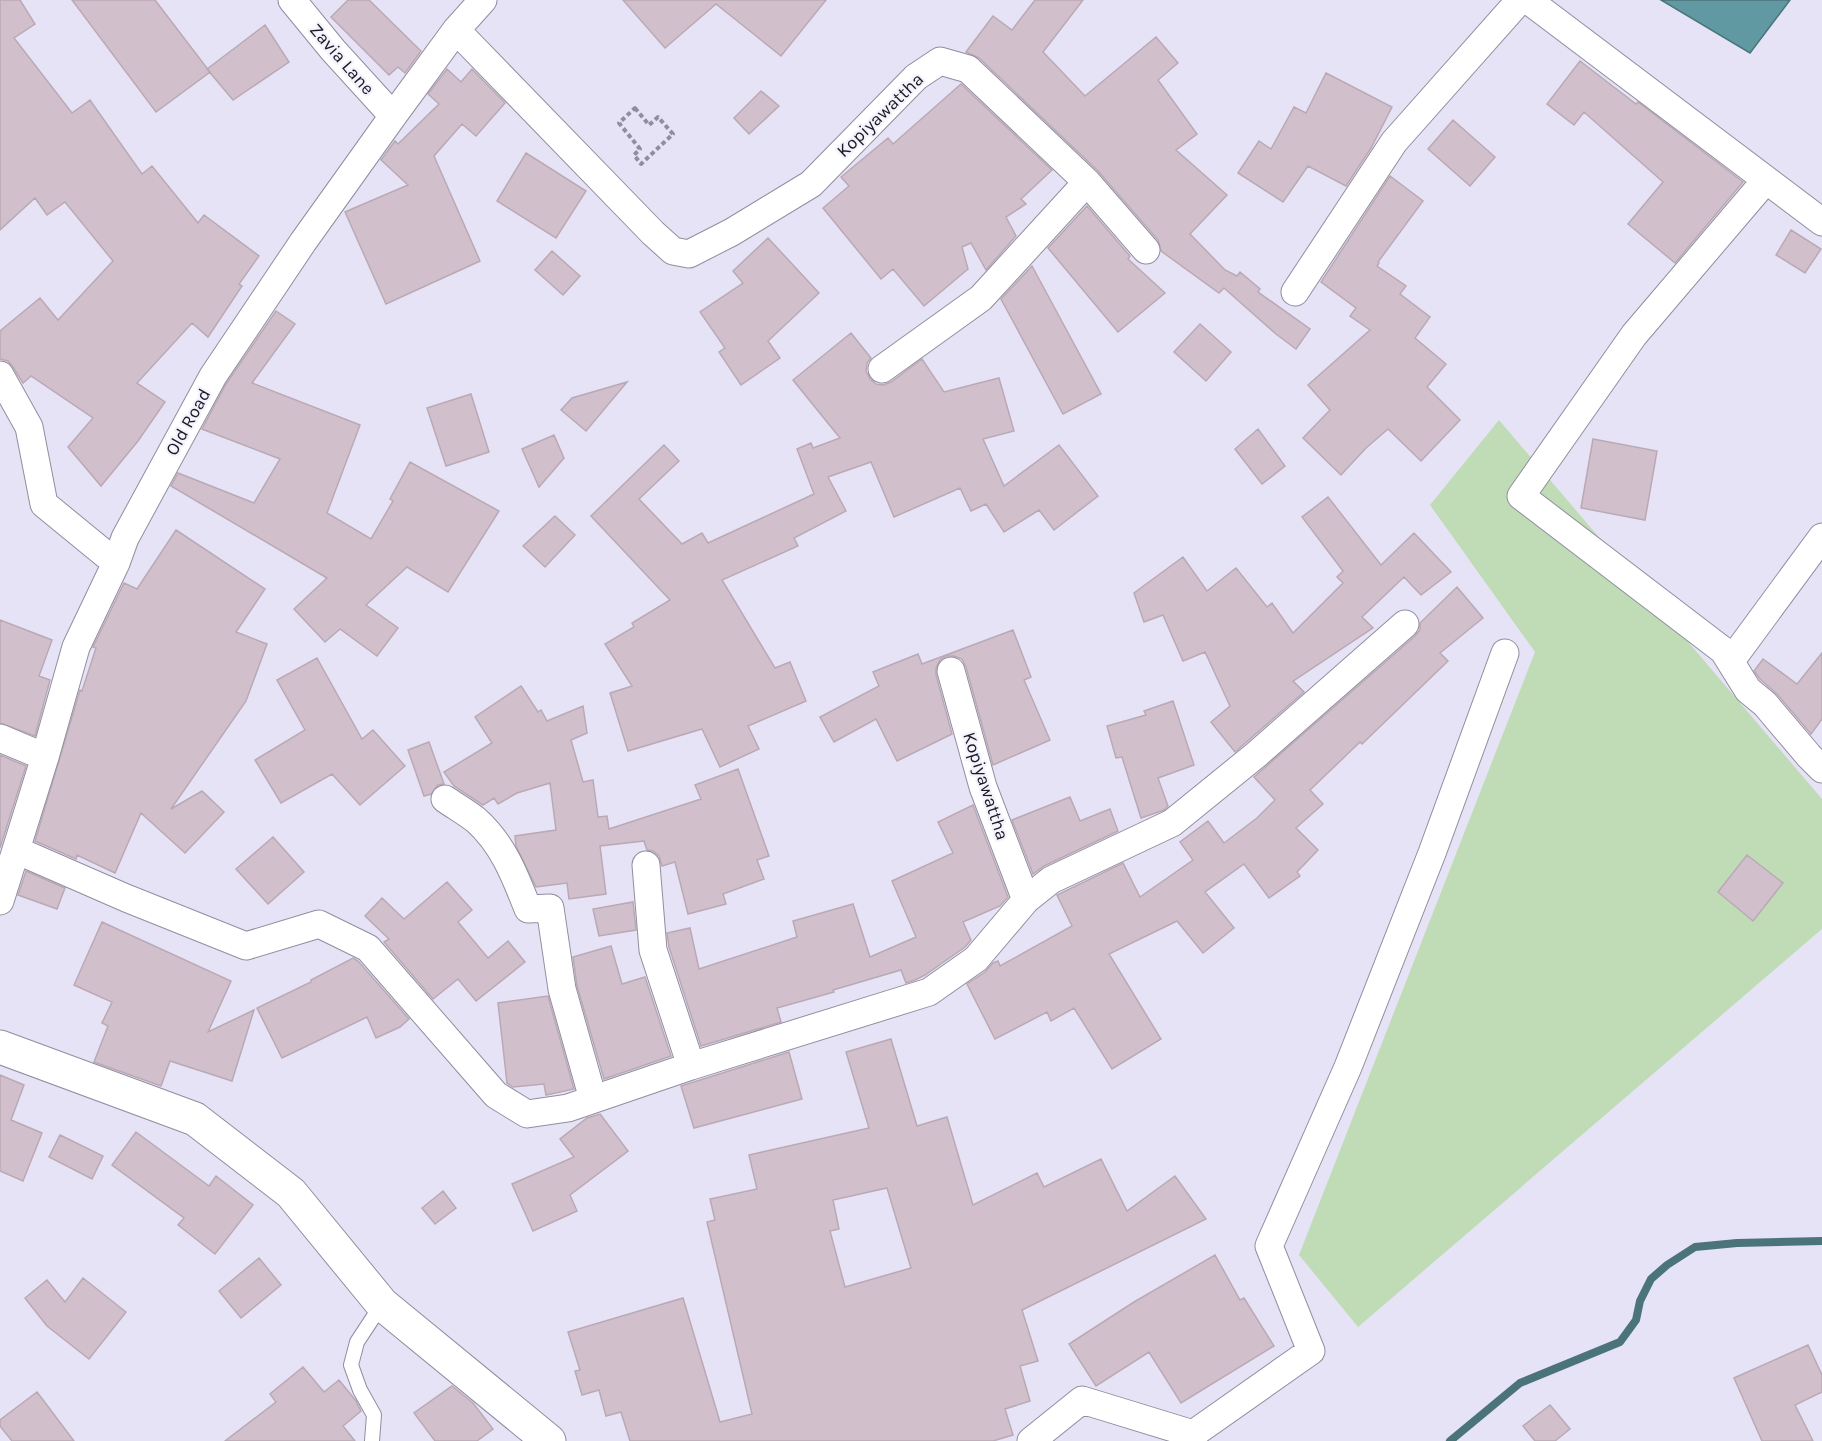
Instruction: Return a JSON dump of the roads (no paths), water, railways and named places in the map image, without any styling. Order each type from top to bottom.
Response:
[{"type":"street","name":"Zavia Lane","points":[[292,0],[333,50],[393,116]]},
{"type":"street","name":"Old Road","points":[[0,901],[45,757],[76,647],[116,563],[125,538],[213,376],[303,242],[393,116],[456,30],[483,0]]},
{"type":"street","points":[[1295,292],[1394,142],[1520,0]]},
{"type":"street","points":[[1528,0],[1822,222]]},
{"type":"street","name":"Kopiyawattha","points":[[456,30],[673,251],[689,254],[732,232],[811,184],[916,77],[940,61],[968,69],[1087,182],[1146,250]]},
{"type":"street","points":[[1766,180],[1634,335],[1521,496],[1733,658],[1822,537]]},
{"type":"street","points":[[882,369],[981,298],[1087,182]]},
{"type":"street","points":[[0,375],[29,427],[45,504],[116,563]]},
{"type":"street","points":[[16,850],[126,898],[246,946],[318,924],[368,948],[496,1095],[527,1114],[568,1108],[691,1066],[929,992],[976,959],[1026,900],[1051,880],[1172,823],[1257,754],[1405,624]]},
{"type":"street","points":[[1723,650],[1748,690],[1766,704],[1822,769]]},
{"type":"street","points":[[1031,1441],[1082,1400],[1193,1434],[1311,1351],[1269,1246],[1348,1067],[1432,853],[1505,653]]},
{"type":"street","name":"Kopiyawattha","points":[[951,671],[983,787],[1026,900]]},
{"type":"street","points":[[0,738],[45,757]]},
{"type":"street","points":[[444,799],[476,820],[499,845],[528,909],[550,908],[562,989],[593,1099]]},
{"type":"street","points":[[646,865],[652,950],[691,1066]]},
{"type":"street","points":[[0,1047],[195,1119],[291,1193],[382,1304],[549,1441]]},
{"type":"lane","points":[[372,1441],[374,1415],[360,1390],[351,1365],[357,1342],[382,1304]]},
{"type":"waterway","points":[[1450,1441],[1520,1383],[1620,1342],[1636,1320],[1640,1301],[1651,1279],[1667,1265],[1695,1247],[1737,1243],[1822,1241]]}]
